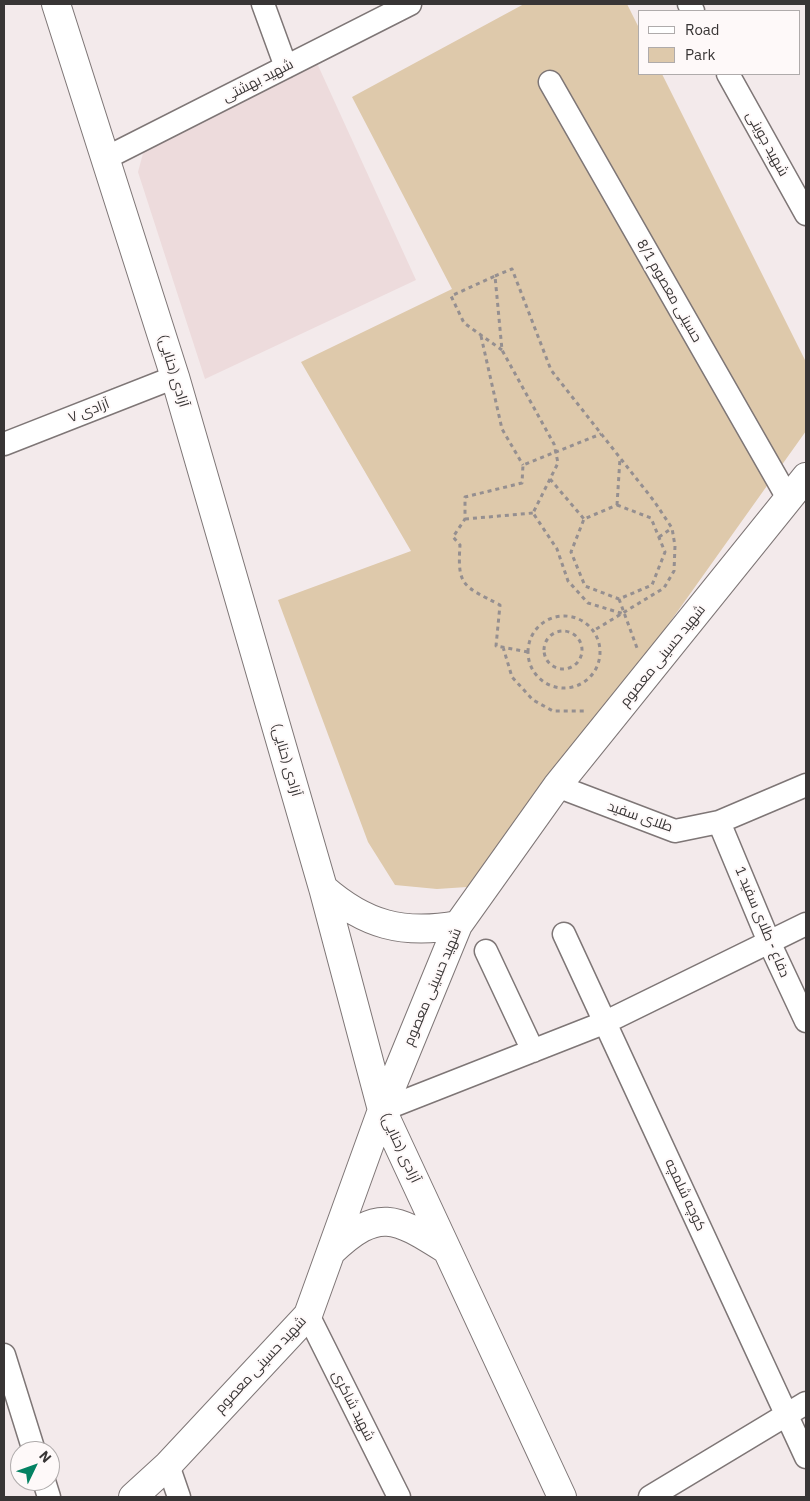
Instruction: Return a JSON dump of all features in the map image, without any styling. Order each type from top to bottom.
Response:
[{"type":"main road","name":"آزادی (حنایی)","points":[[56,4],[175,377],[323,888],[382,1110],[562,1497]]},
{"type":"main road","name":"شهید حسینی معصوم","points":[[133,1497],[168,1465],[308,1315],[382,1110],[458,925],[557,786],[806,477]]},
{"type":"main road","points":[[323,888],[342,904],[362,916],[385,925],[409,930],[434,930],[458,925]]},
{"type":"main road","points":[[330,1253],[352,1232],[373,1222],[399,1223],[447,1250]]},
{"type":"street","points":[[263,4],[286,67]]},
{"type":"street","name":"شهید بهشتی","points":[[106,158],[410,4]]},
{"type":"street","name":"شهید جوینی","points":[[729,75],[806,214]]},
{"type":"street","name":"حسینی معصوم 8/1","points":[[550,82],[789,500]]},
{"type":"street","name":"آزادی ۷","points":[[4,444],[175,377]]},
{"type":"street","name":"طلای سفید","points":[[557,786],[675,831],[719,822],[806,785]]},
{"type":"street","name":"دفاع - طلای سفید 1","points":[[719,822],[769,942],[806,1021]]},
{"type":"street","points":[[382,1110],[606,1022],[806,924]]},
{"type":"street","name":"کوچه شلمچه","points":[[564,934],[806,1457]]},
{"type":"street","points":[[486,951],[533,1051]]},
{"type":"street","name":"شهید شاکری","points":[[308,1315],[398,1497]]},
{"type":"street","points":[[4,1355],[31,1441]]},
{"type":"street","points":[[650,1497],[806,1403]]},
{"type":"street","points":[[168,1465],[179,1497]]},
{"type":"path","points":[[502,350],[464,323],[451,296],[512,269],[551,370],[672,528],[675,546],[674,571],[664,588],[624,614],[593,631]]},
{"type":"path","points":[[495,276],[502,350],[554,444],[558,463],[533,513]]},
{"type":"path","points":[[480,334],[502,429],[523,465],[522,483],[465,497],[465,520],[453,537],[460,545],[458,572],[469,588],[500,605],[496,646],[528,652]]},
{"type":"path","points":[[523,465],[601,434]]},
{"type":"path","points":[[617,505],[620,458]]},
{"type":"path","points":[[550,479],[584,519]]},
{"type":"path","points":[[617,505],[651,518],[665,552],[652,585],[619,600],[585,586],[571,552],[584,519],[617,505]]},
{"type":"path","points":[[465,520],[533,513]]},
{"type":"path","points":[[533,513],[557,549],[568,581],[588,603],[624,614]]},
{"type":"path","points":[[659,537],[672,528]]},
{"type":"path","points":[[619,600],[638,651],[655,666]]},
{"type":"path","points":[[567,614],[588,623],[600,643],[598,666],[584,683],[561,689],[540,680],[528,661],[528,652],[529,638],[544,620],[567,614]]},
{"type":"path","points":[[560,630],[575,634],[583,648],[579,662],[565,670],[550,666],[542,652],[547,637],[560,630]]},
{"type":"path","points":[[503,647],[512,677],[533,700],[553,711],[587,711]]},
{"type":"shaded area","points":[[316,61],[416,280],[205,379],[138,172],[145,146]]},
{"type":"green space","points":[[524,4],[627,4],[638,26],[638,75],[662,75],[806,362],[806,431],[482,886],[437,889],[395,885],[368,842],[278,600],[411,551],[301,362],[452,289],[352,97]]}]
